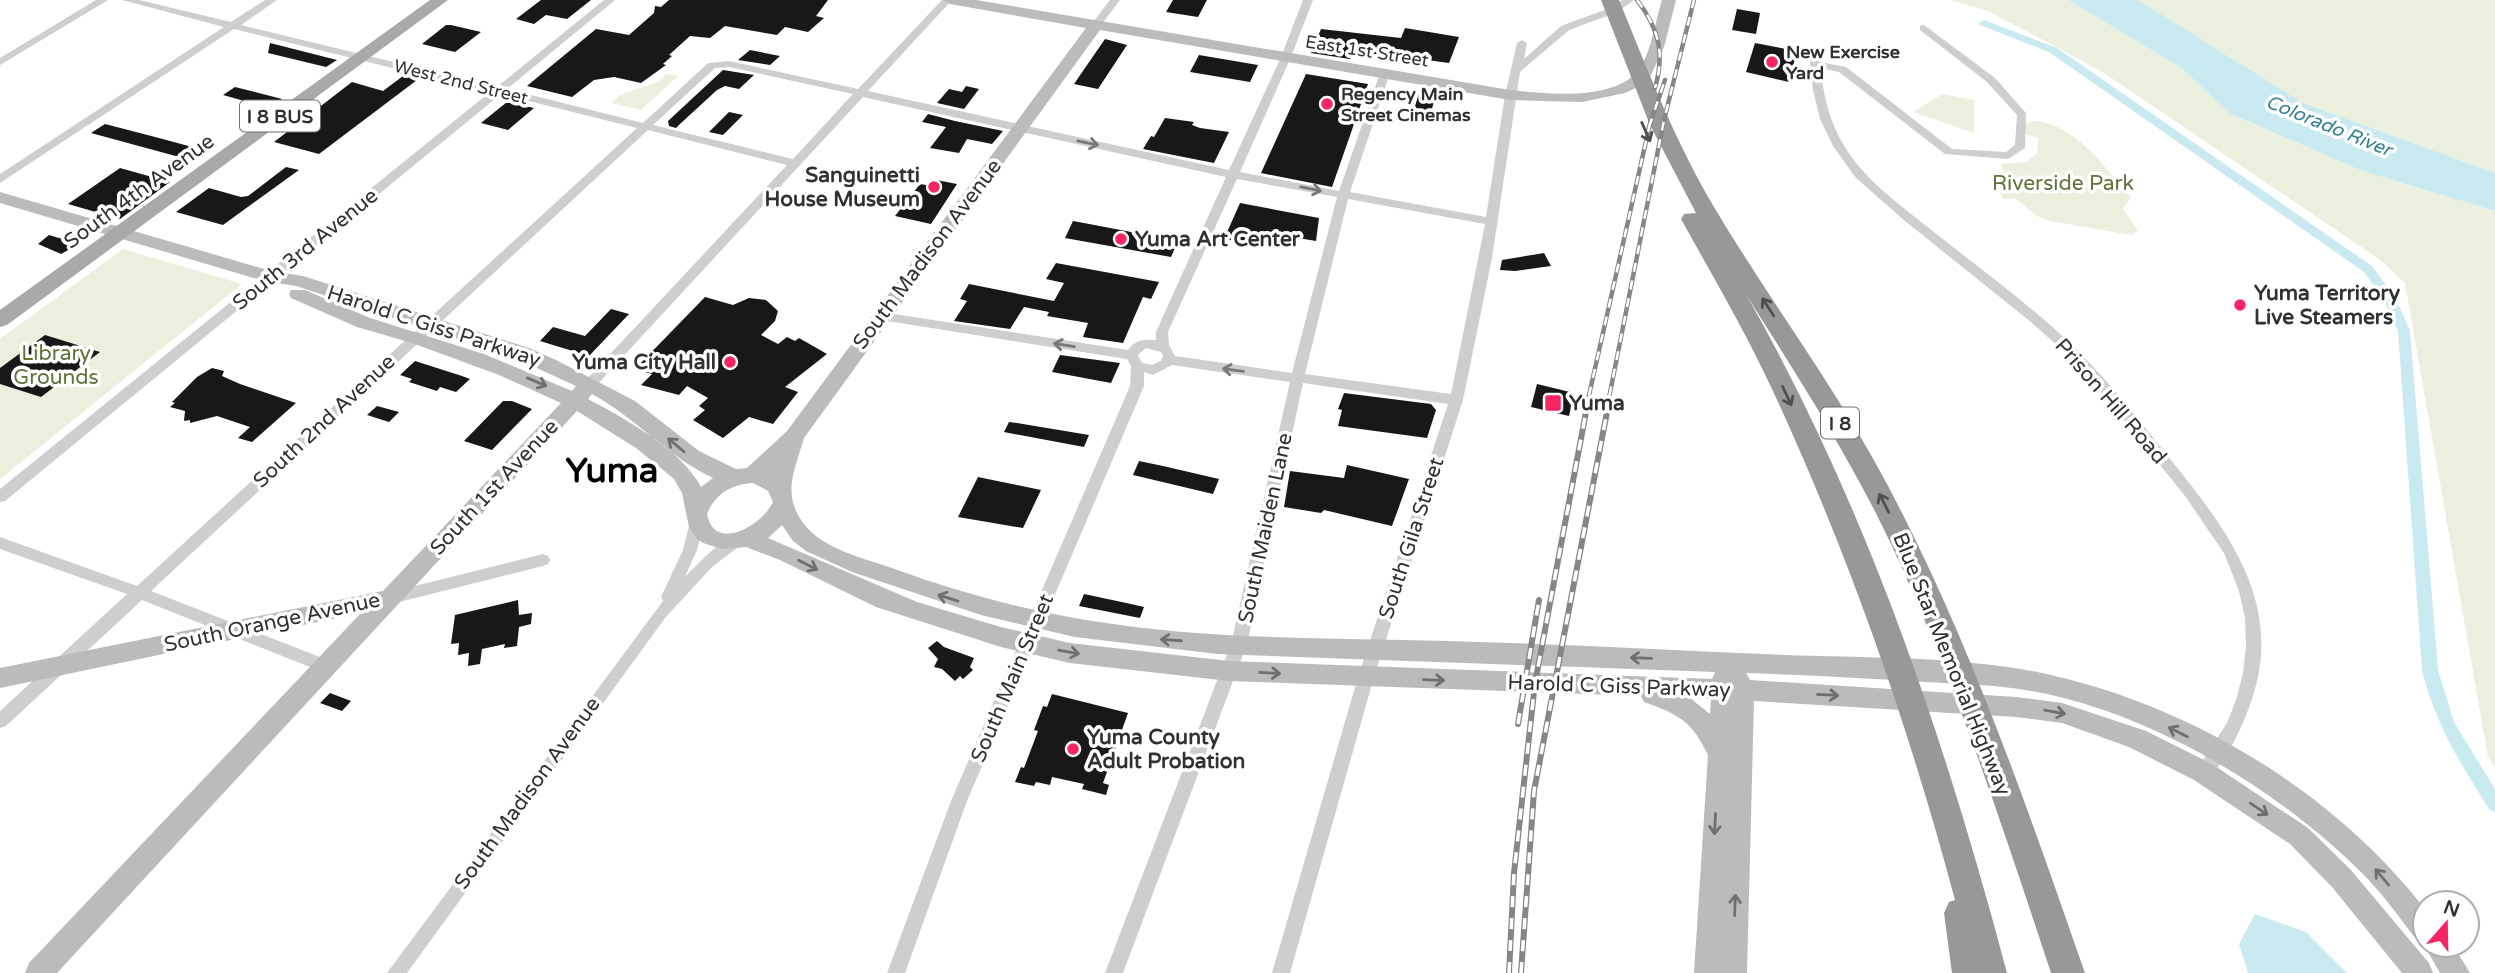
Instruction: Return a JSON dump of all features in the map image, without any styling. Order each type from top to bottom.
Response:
[{"type":"highway","name":"Blue Star Memorial Highway","points":[[1595,0],[1637,113],[1706,227],[1844,430],[1901,537],[1943,631],[1992,755],[2068,973]]},
{"type":"highway","name":"Blue Star Memorial Highway","points":[[1610,0],[1653,111],[1838,508],[1886,628],[1946,808],[1990,973]]},
{"type":"highway","points":[[1946,808],[1969,973]]},
{"type":"highway","points":[[2019,827],[2074,939],[2086,973]]},
{"type":"main road","name":"South 4th Avenue","points":[[0,320],[440,0]]},
{"type":"main road","name":"East 1st Street","points":[[948,0],[1510,95],[1546,98],[1583,97],[1610,92],[1631,84],[1645,72],[1669,0]]},
{"type":"main road","name":"South Madison Avenue","points":[[743,477],[794,436],[1095,26]]},
{"type":"main road","name":"Harold C Giss Parkway","points":[[0,197],[270,277],[297,280],[522,353],[582,392],[679,473],[691,486],[696,518]]},
{"type":"main road","name":"Harold C Giss Parkway","points":[[270,277],[281,288],[310,298],[356,320],[627,406],[696,461],[714,472],[743,477]]},
{"type":"main road","name":"South 1st Avenue","points":[[38,973],[582,392]]},
{"type":"main road","points":[[781,495],[762,477],[743,477],[713,488],[698,505],[696,518],[702,531],[711,537],[741,540],[763,531],[773,522],[781,495],[794,436]]},
{"type":"main road","name":"Harold C Giss Parkway","points":[[781,495],[791,526],[814,547],[942,597],[1036,620],[1154,639],[1375,648],[1726,678],[1788,693],[2003,706],[2062,713],[2211,763],[2316,816],[2372,865],[2411,913]]},
{"type":"main road","name":"Harold C Giss Parkway","points":[[741,540],[788,554],[884,600],[944,621],[1070,653],[1228,671],[1613,686],[1726,678],[1757,663],[2010,678],[2057,686],[2137,712],[2211,763],[2299,836],[2341,878],[2419,973]]},
{"type":"main road","name":"South Orange Avenue","points":[[0,678],[391,598]]},
{"type":"main road","points":[[1726,678],[1743,723],[1732,973]]},
{"type":"main road","points":[[1708,973],[1719,756],[1726,678]]},
{"type":"main road","points":[[1613,686],[1674,700],[1685,706],[1699,716],[1711,733],[1719,756]]},
{"type":"main road","points":[[1743,723],[1756,707],[1788,693]]},
{"type":"street","points":[[0,62],[103,0]]},
{"type":"street","name":"West 2nd Street","points":[[127,0],[795,163]]},
{"type":"street","points":[[0,179],[272,0]]},
{"type":"street","name":"South 3rd Avenue","points":[[0,497],[610,0]]},
{"type":"street","name":"South 1st Avenue","points":[[582,392],[948,0]]},
{"type":"street","points":[[1095,26],[1115,0]]},
{"type":"street","points":[[880,316],[1134,361],[1153,370],[1162,367],[1168,360],[1168,353],[1163,347],[1162,332],[1286,57],[1308,0]]},
{"type":"street","points":[[1516,71],[1565,28],[1614,10],[1629,0]]},
{"type":"street","name":"Prison Hill Road","points":[[1924,28],[1991,80],[2022,114],[2021,146],[2008,156],[1949,152],[1842,69],[1814,59],[1824,121],[1844,157],[1860,176],[2063,342],[2116,399],[2218,532],[2244,582],[2253,636],[2252,674],[2243,704],[2211,763]]},
{"type":"street","name":"South Gila Street","points":[[1281,973],[1366,677],[1456,400],[1492,222],[1510,95],[1522,43]]},
{"type":"street","name":"South 2nd Avenue","points":[[0,721],[712,65],[729,64],[859,94]]},
{"type":"street","name":"South Maiden Lane","points":[[1114,973],[1239,644],[1297,379],[1343,195],[1385,73]]},
{"type":"street","points":[[859,94],[1234,175],[1492,222]]},
{"type":"street","points":[[1134,361],[1144,344],[1162,332]]},
{"type":"street","points":[[1144,344],[1163,347]]},
{"type":"street","points":[[1168,360],[1456,400]]},
{"type":"street","name":"South Main Street","points":[[1134,361],[1137,386]]},
{"type":"street","name":"South Main Street","points":[[896,973],[959,801],[1026,643],[1137,386],[1153,370]]},
{"type":"street","name":"South Madison Avenue","points":[[660,614],[685,561],[696,518]]},
{"type":"street","name":"South Madison Avenue","points":[[396,973],[660,614],[707,563],[741,540]]},
{"type":"street","points":[[0,543],[138,592],[325,666]]},
{"type":"street","name":"South Orange Avenue","points":[[391,598],[543,560]]},
{"type":"green space","points":[[1951,0],[2068,0],[2183,69],[2229,113],[2360,170],[2495,211],[2495,768],[2488,757],[2405,283],[2379,259],[2101,71],[1988,11]]},
{"type":"green space","points":[[2137,0],[2495,0],[2495,173],[2303,103]]},
{"type":"green space","points":[[667,74],[678,76],[641,110],[611,103],[625,93],[653,83]]},
{"type":"green space","points":[[1942,94],[1974,100],[1974,133],[1913,112]]},
{"type":"green space","name":"Riverside Park","points":[[2033,121],[2062,129],[2100,161],[2131,197],[2123,209],[2138,230],[2131,235],[2050,221],[2037,216],[2015,198],[2003,199],[2000,193],[2008,189],[2001,164],[2027,162],[2037,153],[2039,138],[2024,134],[2024,125]]},
{"type":"green space","name":"Library Grounds","points":[[123,249],[242,284],[0,479],[0,339]]},
{"type":"water","name":"Colorado River","points":[[2068,0],[2138,0],[2303,103],[2495,173],[2495,211],[2360,170],[2229,113],[2183,69]]},
{"type":"water","points":[[2255,914],[2306,932],[2347,973],[2248,973],[2239,944]]},
{"type":"building","points":[[541,0],[591,0],[567,19],[546,15],[534,24],[516,19]]},
{"type":"building","points":[[669,0],[828,0],[816,16],[824,18],[808,32],[785,27],[777,35],[725,26],[710,38],[690,36],[669,55],[672,56],[663,64],[666,65],[641,83],[614,77],[594,80],[572,97],[527,86],[596,29],[629,35],[654,13],[655,6],[661,7]]},
{"type":"building","points":[[1173,0],[1207,0],[1198,17],[1166,12]]},
{"type":"building","points":[[1737,9],[1760,13],[1756,34],[1732,30]]},
{"type":"building","points":[[446,25],[481,32],[455,52],[422,44]]},
{"type":"building","points":[[1405,28],[1459,37],[1449,63],[1405,57],[1402,64],[1391,63],[1394,57],[1360,52],[1358,55],[1353,54],[1350,59],[1311,53],[1321,29],[1401,38]]},
{"type":"building","points":[[1105,39],[1127,45],[1098,89],[1074,84]]},
{"type":"building","points":[[270,43],[337,60],[326,67],[268,53]]},
{"type":"building","name":"New Exercise Yard","points":[[1755,43],[1797,51],[1789,82],[1746,72]]},
{"type":"building","points":[[750,50],[780,56],[770,65],[738,60]]},
{"type":"building","points":[[1199,55],[1258,65],[1250,82],[1190,72]]},
{"type":"building","points":[[723,70],[754,75],[739,89],[725,86],[717,90],[676,128],[669,126],[668,121]]},
{"type":"building","points":[[1306,74],[1368,84],[1332,187],[1261,173]]},
{"type":"building","points":[[403,76],[417,80],[319,154],[274,142],[352,82],[383,91]]},
{"type":"building","points":[[966,86],[979,89],[964,109],[937,103],[949,89],[962,92]]},
{"type":"building","points":[[235,87],[282,99],[270,108],[223,95]]},
{"type":"building","points":[[1419,93],[1436,94],[1430,116],[1413,113]]},
{"type":"building","points":[[507,102],[534,108],[508,130],[481,123]]},
{"type":"building","points":[[729,112],[743,115],[723,135],[709,132]]},
{"type":"building","points":[[928,114],[1003,131],[992,144],[967,139],[959,153],[930,148],[946,127],[922,122]]},
{"type":"building","points":[[1165,118],[1194,122],[1192,125],[1200,128],[1229,132],[1214,163],[1143,149]]},
{"type":"building","points":[[105,124],[207,151],[194,161],[91,133]]},
{"type":"building","points":[[286,167],[299,170],[223,225],[176,212],[209,188],[241,197],[248,196]]},
{"type":"building","points":[[120,168],[170,182],[120,219],[68,204]]},
{"type":"building","points":[[931,179],[957,184],[931,224],[895,216],[920,184],[926,185]]},
{"type":"building","points":[[1240,203],[1319,218],[1316,241],[1274,234],[1269,246],[1224,239]]},
{"type":"building","name":"Yuma Art Center","points":[[1073,221],[1178,241],[1171,257],[1065,238]]},
{"type":"building","points":[[49,235],[79,244],[61,254],[38,244]]},
{"type":"building","points":[[1544,253],[1551,266],[1515,271],[1500,270],[1502,260]]},
{"type":"building","points":[[1056,263],[1159,282],[1151,299],[1143,297],[1123,343],[1083,337],[1088,323],[1047,316],[1049,312],[1024,307],[1010,329],[954,321],[967,301],[960,299],[969,284],[1054,301],[1064,283],[1046,279]]},
{"type":"building","name":"Yuma City Hall","points":[[705,297],[733,305],[749,298],[766,300],[778,311],[775,321],[761,335],[778,344],[787,337],[795,341],[799,338],[827,354],[785,387],[798,392],[773,424],[749,417],[723,438],[693,420],[705,410],[699,406],[708,398],[687,386],[679,395],[641,385],[652,374],[635,369]]},
{"type":"building","points":[[611,309],[629,314],[589,356],[540,341],[553,327],[585,336]]},
{"type":"building","points":[[45,335],[100,352],[41,397],[0,384],[0,368]]},
{"type":"building","points":[[1060,355],[1120,363],[1111,383],[1052,372]]},
{"type":"building","points":[[415,361],[470,379],[456,392],[440,387],[437,391],[409,382],[412,379],[400,375]]},
{"type":"building","points":[[212,368],[224,371],[222,376],[240,384],[296,403],[252,442],[238,438],[250,427],[217,416],[190,423],[190,420],[184,421],[185,411],[170,407],[175,403],[172,402],[197,377]]},
{"type":"building","name":"Yuma","points":[[1537,384],[1574,393],[1569,416],[1531,407]]},
{"type":"building","points":[[1344,393],[1431,404],[1436,410],[1427,438],[1338,426],[1342,410],[1338,409]]},
{"type":"building","points":[[503,401],[512,401],[532,409],[492,450],[464,441]]},
{"type":"building","points":[[377,406],[399,412],[389,422],[367,415]]},
{"type":"building","points":[[1009,422],[1089,435],[1084,447],[1004,432]]},
{"type":"building","points":[[1139,461],[1219,479],[1213,494],[1133,475]]},
{"type":"building","points":[[1347,465],[1409,479],[1392,526],[1324,510],[1321,513],[1284,507],[1290,471],[1344,478]]},
{"type":"building","points":[[978,477],[1041,490],[1023,528],[958,517]]},
{"type":"building","points":[[1084,594],[1144,607],[1140,618],[1079,606]]},
{"type":"building","points":[[518,600],[519,615],[532,613],[531,624],[519,627],[517,646],[504,648],[505,644],[482,649],[480,664],[468,666],[469,653],[458,655],[459,643],[451,644],[455,615]]},
{"type":"building","points":[[937,641],[944,647],[974,658],[970,667],[973,670],[963,679],[960,676],[955,681],[942,669],[934,667],[938,659],[928,648]]},
{"type":"building","points":[[330,693],[351,701],[342,711],[320,703]]},
{"type":"building","name":"Yuma County Adult Probation","points":[[1052,694],[1128,713],[1103,783],[1109,785],[1106,795],[1082,789],[1084,784],[1052,777],[1050,785],[1036,782],[1034,786],[1015,782],[1021,767],[1024,768],[1038,731],[1034,730],[1043,706],[1047,707]]},
{"type":"waterway","points":[[1984,23],[2053,50],[2368,269],[2390,299],[2404,331],[2430,670],[2434,690],[2447,724],[2495,804]]},
{"type":"railway","points":[[1637,0],[1650,21],[1658,42],[1660,64],[1655,88]]},
{"type":"railway","points":[[1606,413],[1664,120],[1694,0]]},
{"type":"railway","points":[[1650,125],[1665,80]]},
{"type":"railway","points":[[1650,125],[1651,119]]},
{"type":"railway","points":[[1585,413],[1650,125]]},
{"type":"railway","points":[[1509,973],[1514,873],[1535,683],[1586,412]]},
{"type":"railway","points":[[1521,973],[1534,791],[1607,412]]},
{"type":"railway","points":[[1518,724],[1539,600]]},
{"type":"place","name":"New Exercise Yard","points":[[1772,62]]},
{"type":"place","name":"Regency Main Street Cinemas","points":[[1327,104]]},
{"type":"place","name":"Sanguinetti House Museum","points":[[934,187]]},
{"type":"place","name":"Yuma Art Center","points":[[1121,239]]},
{"type":"place","name":"Yuma Territory Live Steamers","points":[[2240,305]]},
{"type":"place","name":"Yuma City Hall","points":[[730,362]]},
{"type":"place","name":"Yuma","points":[[1553,403]]},
{"type":"place","name":"Yuma County Adult Probation","points":[[1073,749]]},
{"type":"district","name":"Yuma","points":[[612,470]]}]
